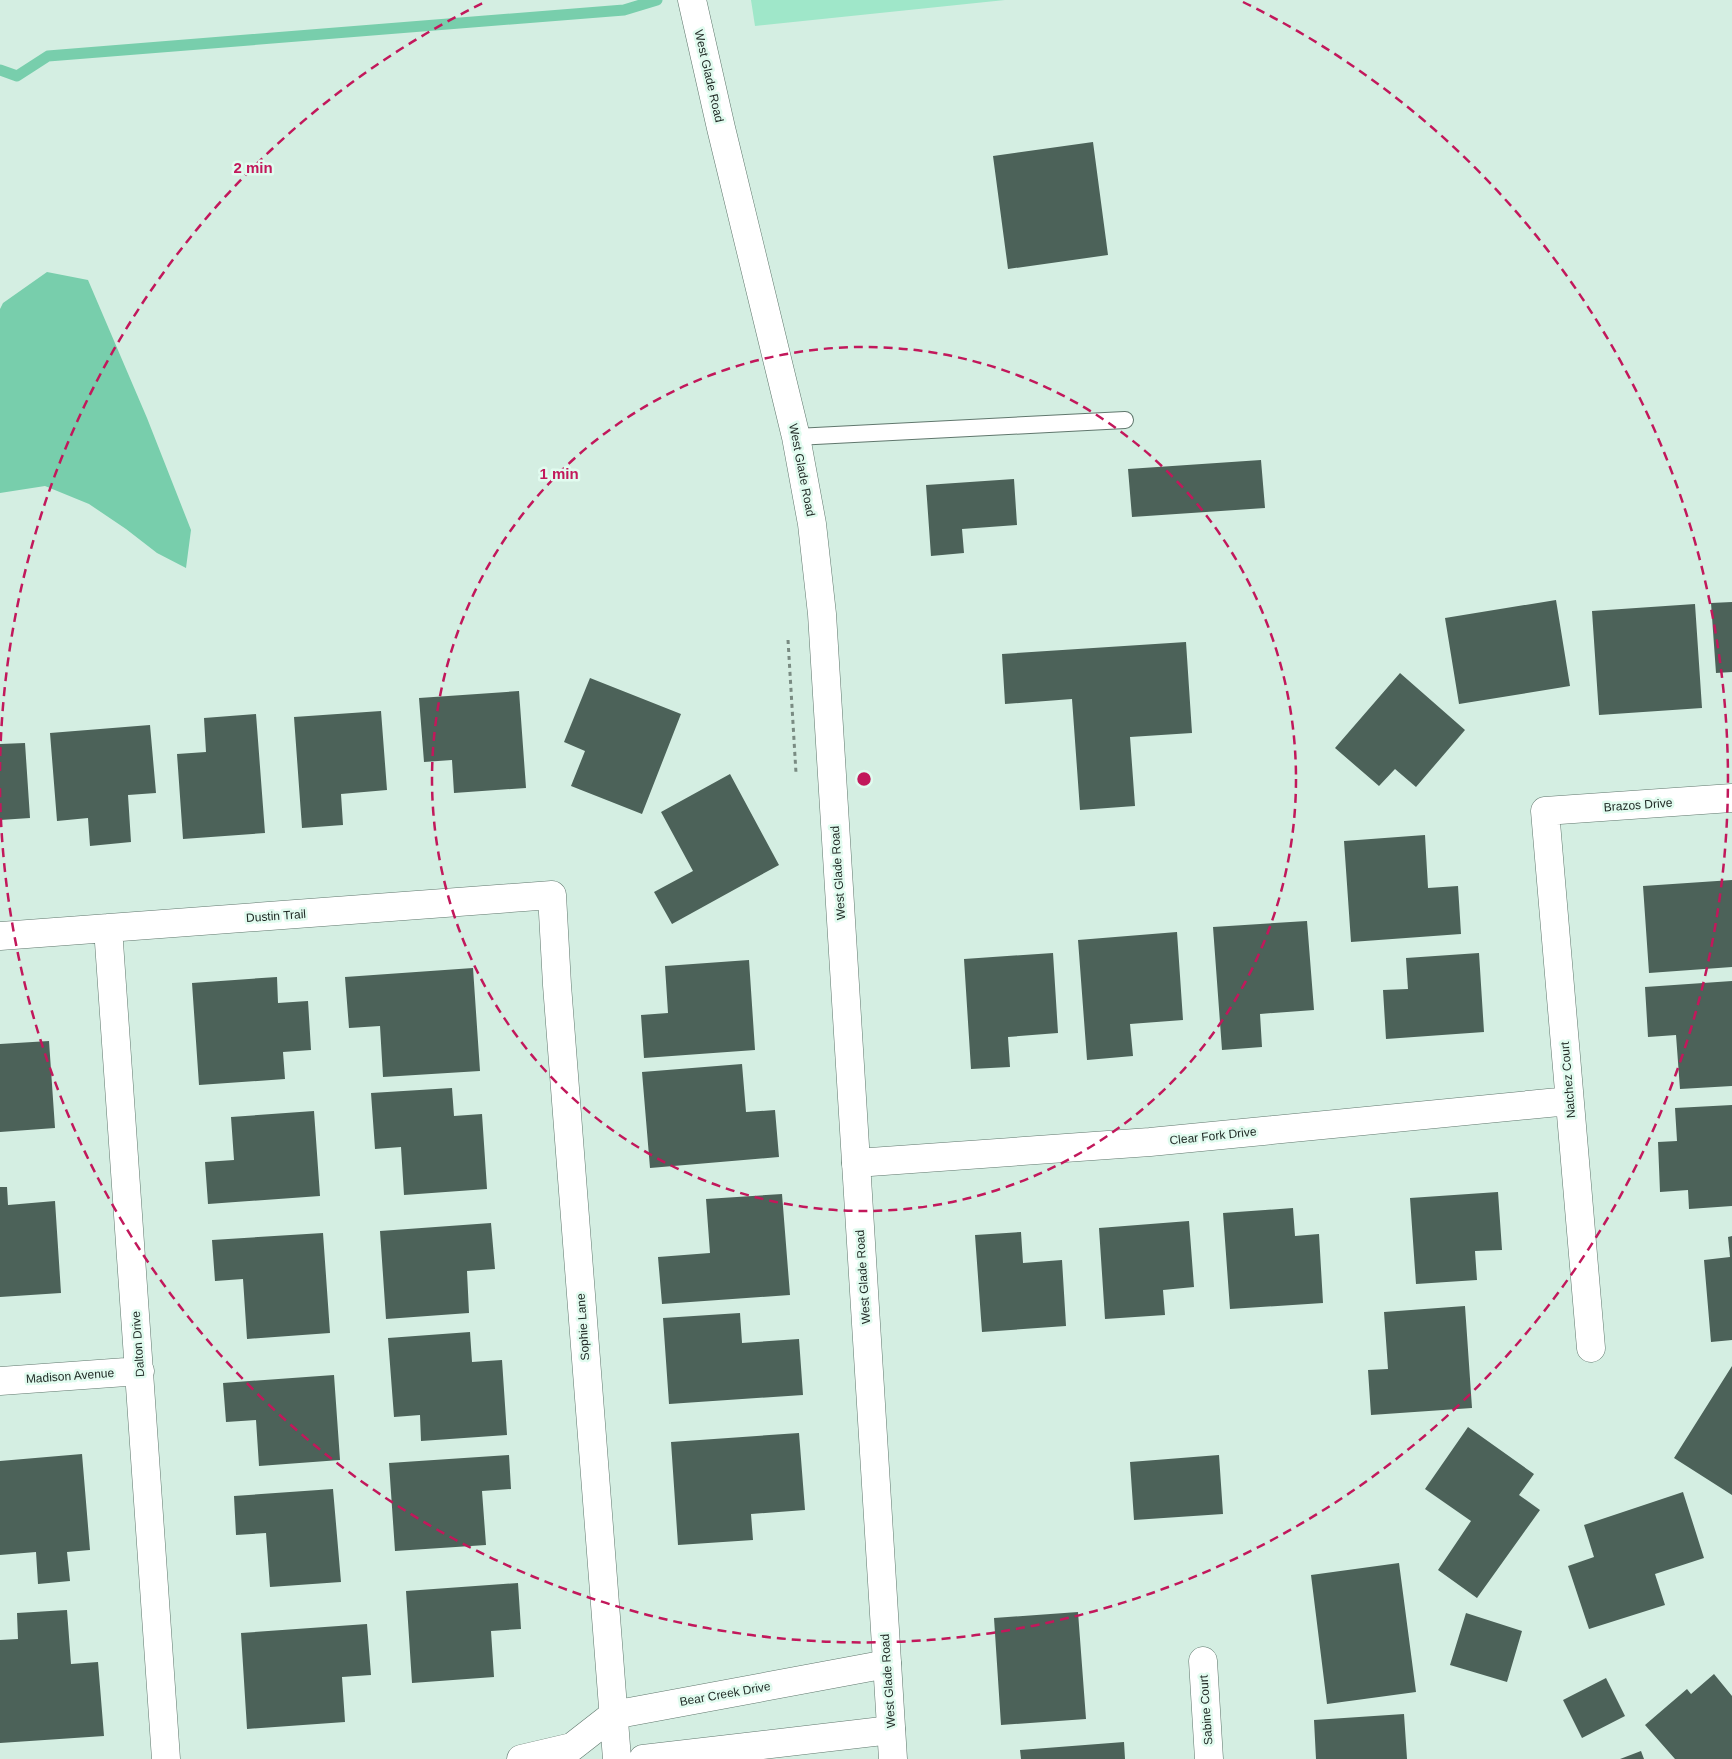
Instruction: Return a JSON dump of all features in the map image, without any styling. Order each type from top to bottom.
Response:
[{"type":"street","name":"West Glade Road","points":[[692,0],[720,128],[796,437],[812,524],[822,614],[893,1759]]},
{"type":"street","name":"Brazos Drive","points":[[1545,811],[1732,798]]},
{"type":"street","name":"Natchez Court","points":[[1545,811],[1591,1348]]},
{"type":"street","name":"Dustin Trail","points":[[0,936],[552,895]]},
{"type":"street","name":"Sophie Lane","points":[[552,895],[557,985],[616,1759]]},
{"type":"street","name":"Dalton Drive","points":[[108,928],[166,1759]]},
{"type":"street","name":"Clear Fork Drive","points":[[856,1163],[1150,1142],[1569,1101]]},
{"type":"street","name":"Madison Avenue","points":[[0,1381],[140,1371]]},
{"type":"street","name":"Sabine Court","points":[[1203,1661],[1209,1759]]},
{"type":"street","name":"Bear Creek Drive","points":[[521,1759],[572,1747],[613,1715],[887,1664]]},
{"type":"street","points":[[643,1759],[891,1730]]},
{"type":"street","points":[[572,1747],[608,1759]]},
{"type":"lane","points":[[796,437],[1125,420]]},
{"type":"shaded area","points":[[751,0],[1005,0],[755,26]]},
{"type":"shaded area","points":[[47,272],[88,280],[147,418],[191,530],[186,568],[157,553],[89,504],[45,486],[0,493],[0,309],[3,303]]},
{"type":"building","points":[[1093,142],[1108,255],[1008,269],[993,156]]},
{"type":"building","points":[[1261,460],[1265,508],[1132,517],[1128,469]]},
{"type":"building","points":[[1014,479],[1017,525],[962,529],[964,553],[931,556],[926,485]]},
{"type":"building","points":[[1556,600],[1570,686],[1459,704],[1445,618]]},
{"type":"building","points":[[1732,602],[1732,672],[1716,673],[1711,603]]},
{"type":"building","points":[[1695,604],[1702,708],[1599,715],[1592,611]]},
{"type":"building","points":[[1186,642],[1192,733],[1130,737],[1135,806],[1080,810],[1072,699],[1005,704],[1002,654]]},
{"type":"building","points":[[1400,673],[1465,730],[1416,787],[1395,769],[1379,786],[1335,748]]},
{"type":"building","points":[[590,678],[681,714],[642,814],[571,786],[585,751],[564,742]]},
{"type":"building","points":[[519,691],[526,788],[454,793],[452,760],[424,762],[419,698]]},
{"type":"building","points":[[381,711],[387,790],[341,794],[343,825],[302,828],[294,717]]},
{"type":"building","points":[[256,714],[265,833],[183,839],[177,754],[206,752],[204,718]]},
{"type":"building","points":[[150,725],[156,793],[128,795],[131,842],[90,846],[88,818],[57,821],[50,733]]},
{"type":"building","points":[[25,743],[30,818],[0,820],[0,744]]},
{"type":"building","points":[[730,774],[779,865],[672,924],[654,892],[693,871],[661,812]]},
{"type":"building","points":[[1425,835],[1428,888],[1458,886],[1461,934],[1351,942],[1344,841]]},
{"type":"building","points":[[1732,880],[1732,967],[1649,973],[1643,886]]},
{"type":"building","points":[[1307,921],[1314,1010],[1260,1014],[1262,1047],[1222,1050],[1213,927]]},
{"type":"building","points":[[1177,932],[1183,1020],[1130,1024],[1133,1056],[1087,1060],[1078,940]]},
{"type":"building","points":[[1053,953],[1058,1033],[1008,1037],[1010,1067],[971,1069],[964,959]]},
{"type":"building","points":[[1479,953],[1484,1032],[1386,1039],[1383,990],[1408,989],[1406,958]]},
{"type":"building","points":[[749,960],[755,1050],[644,1058],[641,1015],[668,1013],[665,966]]},
{"type":"building","points":[[473,968],[480,1071],[383,1077],[380,1026],[349,1028],[345,977]]},
{"type":"building","points":[[277,977],[278,1003],[308,1001],[311,1050],[283,1052],[285,1079],[199,1085],[192,983]]},
{"type":"building","points":[[1732,981],[1732,1086],[1680,1089],[1676,1035],[1648,1037],[1645,987]]},
{"type":"building","points":[[49,1041],[55,1128],[0,1132],[0,1044]]},
{"type":"building","points":[[742,1064],[746,1112],[775,1110],[779,1157],[650,1168],[642,1072]]},
{"type":"building","points":[[452,1088],[454,1116],[482,1114],[487,1189],[404,1195],[401,1147],[375,1149],[371,1093]]},
{"type":"building","points":[[1732,1105],[1732,1206],[1689,1209],[1688,1190],[1660,1192],[1658,1142],[1677,1141],[1675,1108]]},
{"type":"building","points":[[314,1111],[320,1196],[208,1204],[205,1162],[234,1160],[231,1117]]},
{"type":"building","points":[[0,1187],[7,1187],[8,1205],[55,1201],[61,1293],[0,1297]]},
{"type":"building","points":[[1498,1192],[1502,1250],[1475,1251],[1477,1280],[1416,1284],[1410,1198]]},
{"type":"building","points":[[782,1194],[790,1295],[662,1304],[658,1257],[710,1253],[706,1199]]},
{"type":"building","points":[[1293,1208],[1295,1236],[1319,1234],[1323,1303],[1230,1309],[1223,1213]]},
{"type":"building","points":[[1189,1221],[1194,1287],[1163,1290],[1165,1315],[1105,1319],[1099,1228]]},
{"type":"building","points":[[491,1223],[495,1269],[467,1271],[469,1313],[386,1319],[380,1231]]},
{"type":"building","points":[[1021,1232],[1023,1263],[1062,1260],[1066,1326],[982,1332],[975,1235]]},
{"type":"building","points":[[323,1233],[330,1333],[247,1339],[243,1279],[215,1281],[212,1240]]},
{"type":"building","points":[[1732,1236],[1732,1340],[1711,1342],[1704,1260],[1730,1257],[1728,1237]]},
{"type":"building","points":[[1465,1306],[1472,1408],[1371,1415],[1368,1370],[1388,1369],[1384,1312]]},
{"type":"building","points":[[740,1313],[742,1343],[799,1339],[803,1395],[669,1404],[663,1318]]},
{"type":"building","points":[[470,1332],[472,1362],[502,1360],[507,1435],[421,1441],[420,1415],[394,1417],[388,1338]]},
{"type":"building","points":[[1732,1366],[1732,1495],[1674,1458]]},
{"type":"building","points":[[334,1375],[340,1460],[259,1466],[256,1420],[226,1422],[223,1383]]},
{"type":"building","points":[[1468,1427],[1534,1474],[1519,1495],[1540,1510],[1477,1598],[1438,1570],[1471,1521],[1425,1489]]},
{"type":"building","points":[[799,1433],[805,1510],[751,1514],[753,1540],[678,1545],[671,1442]]},
{"type":"building","points":[[82,1454],[90,1550],[67,1552],[70,1581],[38,1584],[36,1552],[0,1555],[0,1461]]},
{"type":"building","points":[[509,1455],[511,1489],[482,1491],[486,1545],[395,1551],[389,1463]]},
{"type":"building","points":[[1219,1455],[1223,1514],[1134,1520],[1130,1462]]},
{"type":"building","points":[[333,1489],[341,1582],[270,1587],[266,1533],[236,1535],[234,1496]]},
{"type":"building","points":[[1683,1492],[1704,1558],[1655,1574],[1665,1605],[1589,1629],[1568,1566],[1594,1557],[1584,1525]]},
{"type":"building","points":[[1399,1563],[1416,1692],[1327,1704],[1311,1575]]},
{"type":"building","points":[[518,1583],[521,1629],[491,1631],[494,1677],[412,1683],[406,1591]]},
{"type":"building","points":[[67,1610],[71,1664],[98,1662],[104,1736],[0,1743],[0,1640],[18,1639],[17,1613]]},
{"type":"building","points":[[1078,1612],[1086,1719],[1001,1725],[994,1618]]},
{"type":"building","points":[[1466,1613],[1522,1631],[1507,1682],[1450,1665]]},
{"type":"building","points":[[367,1624],[371,1675],[342,1677],[345,1722],[247,1729],[241,1633]]},
{"type":"building","points":[[1714,1674],[1732,1696],[1732,1759],[1675,1759],[1645,1725],[1687,1689],[1691,1694]]},
{"type":"building","points":[[1606,1678],[1625,1716],[1582,1738],[1563,1700]]},
{"type":"building","points":[[1404,1714],[1407,1759],[1316,1759],[1314,1720]]},
{"type":"building","points":[[1124,1742],[1125,1759],[1021,1759],[1020,1750]]},
{"type":"building","points":[[1641,1751],[1644,1759],[1620,1759]]},
{"type":"waterway","points":[[0,70],[17,76],[48,56],[624,10],[657,0]]}]
